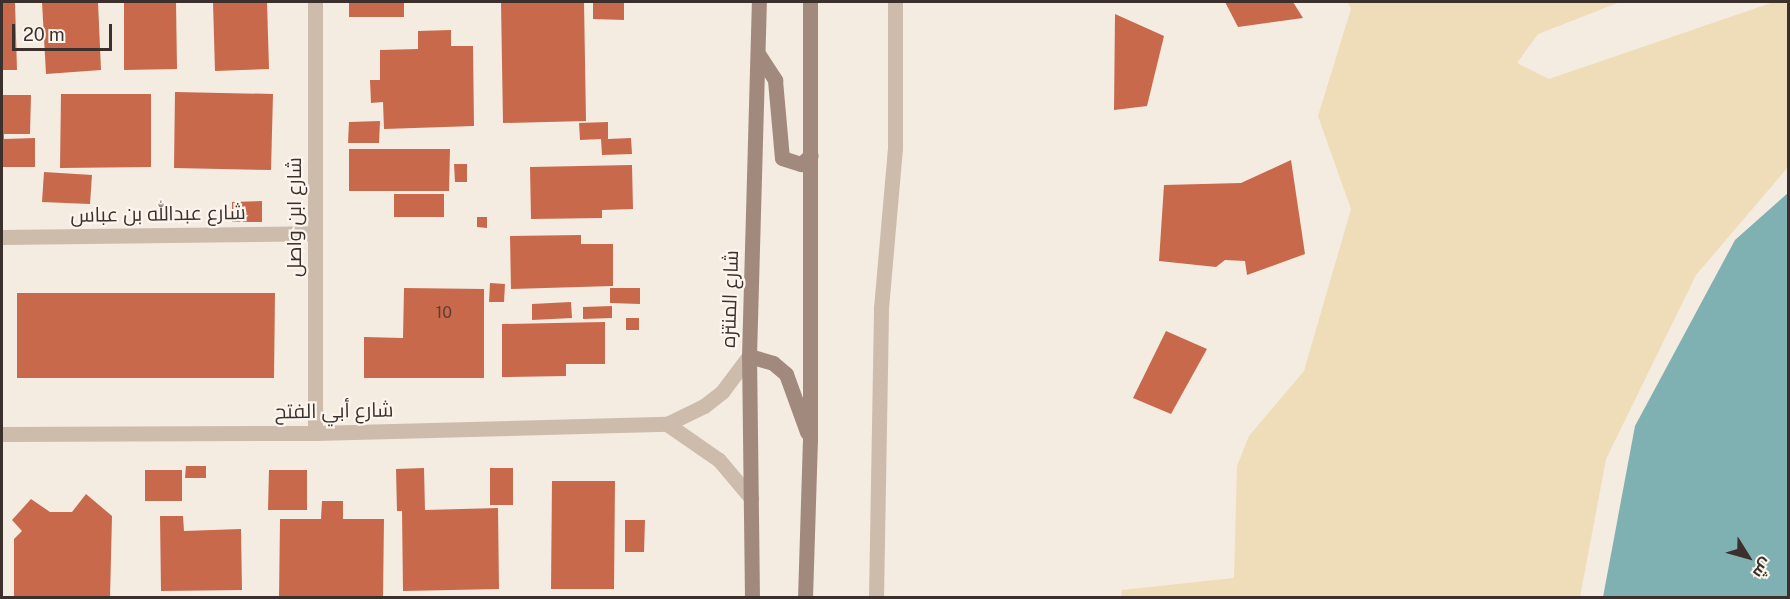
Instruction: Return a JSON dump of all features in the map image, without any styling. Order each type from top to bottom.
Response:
[{"type":"main road","name":"شارع المنتزه","points":[[752,597],[749,356],[759,2]]},
{"type":"main road","points":[[805,597],[810,441],[810,2]]},
{"type":"main road","points":[[759,55],[775,80],[782,158],[801,164],[811,155]]},
{"type":"main road","points":[[749,356],[773,363],[786,374],[810,441]]},
{"type":"main road","points":[[805,579],[811,597]]},
{"type":"street","name":"شارع ابن واصل","points":[[315,2],[315,433]]},
{"type":"street","points":[[876,597],[881,308],[896,148],[894,2]]},
{"type":"street","name":"شارع عبدالله بن عباس","points":[[2,237],[315,233]]},
{"type":"street","name":"شارع أبي الفتح","points":[[2,434],[315,433],[667,424],[704,406],[722,392],[749,356]]},
{"type":"street","points":[[667,424],[719,460],[751,498]]},
{"type":"sand","points":[[1348,2],[1620,2],[1538,34],[1517,63],[1549,79],[1774,2],[1788,2],[1788,167],[1696,275],[1606,459],[1580,597],[1121,597],[1122,590],[1234,578],[1237,466],[1249,436],[1304,371],[1351,209],[1318,116],[1351,9]]},
{"type":"water","points":[[1788,193],[1788,597],[1603,597],[1635,426],[1735,240]]},
{"type":"building","points":[[2,2],[15,2],[17,70],[2,70]]},
{"type":"building","points":[[42,2],[98,2],[101,70],[46,74]]},
{"type":"building","points":[[124,2],[176,2],[177,69],[124,70]]},
{"type":"building","points":[[213,2],[267,2],[269,69],[215,71]]},
{"type":"building","points":[[349,2],[404,2],[404,17],[349,17]]},
{"type":"building","points":[[501,2],[584,2],[586,121],[503,123]]},
{"type":"building","points":[[593,2],[624,2],[624,20],[593,19]]},
{"type":"building","points":[[1225,2],[1293,2],[1303,18],[1238,27]]},
{"type":"building","points":[[1115,14],[1164,36],[1147,106],[1114,110]]},
{"type":"building","points":[[451,30],[451,46],[473,46],[474,126],[384,129],[383,102],[371,103],[370,80],[380,80],[380,50],[418,49],[418,31]]},
{"type":"building","points":[[175,92],[273,94],[271,170],[174,168]]},
{"type":"building","points":[[61,94],[151,94],[151,167],[60,168]]},
{"type":"building","points":[[2,95],[31,95],[30,134],[4,134],[4,139],[35,138],[35,167],[2,167]]},
{"type":"building","points":[[380,121],[379,143],[348,143],[349,122]]},
{"type":"building","points":[[608,122],[608,139],[631,138],[632,154],[602,155],[601,139],[580,140],[579,123]]},
{"type":"building","points":[[349,149],[450,149],[449,191],[349,191]]},
{"type":"building","points":[[1291,160],[1305,254],[1247,275],[1245,261],[1225,260],[1216,267],[1159,261],[1164,185],[1241,183]]},
{"type":"building","points":[[454,164],[467,164],[467,182],[455,182]]},
{"type":"building","points":[[632,165],[633,209],[602,210],[602,218],[531,219],[530,167]]},
{"type":"building","points":[[44,172],[92,175],[90,204],[42,202]]},
{"type":"building","points":[[394,194],[444,194],[444,217],[394,217]]},
{"type":"building","points":[[262,201],[262,222],[232,222],[232,202]]},
{"type":"building","points":[[477,217],[487,217],[487,228],[477,227]]},
{"type":"building","points":[[581,235],[581,244],[613,244],[613,286],[511,289],[510,236]]},
{"type":"building","points":[[490,283],[505,284],[504,302],[489,302]]},
{"type":"building","points":[[404,288],[484,289],[484,378],[364,378],[364,337],[403,338]]},
{"type":"building","points":[[610,288],[640,288],[640,304],[610,303]]},
{"type":"building","points":[[17,293],[275,293],[274,378],[17,378]]},
{"type":"building","points":[[571,302],[572,318],[532,320],[532,304]]},
{"type":"building","points":[[612,306],[612,318],[583,319],[583,307]]},
{"type":"building","points":[[626,318],[639,318],[639,330],[626,330]]},
{"type":"building","points":[[605,322],[605,364],[566,364],[566,376],[502,377],[502,324]]},
{"type":"building","points":[[1166,331],[1207,349],[1171,414],[1133,398]]},
{"type":"building","points":[[186,466],[206,466],[206,478],[185,478]]},
{"type":"building","points":[[424,468],[425,510],[498,508],[499,589],[403,591],[402,511],[397,511],[396,469]]},
{"type":"building","points":[[490,468],[513,468],[513,505],[490,505]]},
{"type":"building","points":[[145,470],[182,470],[182,501],[145,501]]},
{"type":"building","points":[[269,470],[307,470],[307,510],[268,510]]},
{"type":"building","points":[[552,481],[615,481],[614,589],[551,589]]},
{"type":"building","points":[[86,494],[112,516],[110,598],[14,598],[14,539],[22,531],[12,520],[31,499],[50,512],[72,512]]},
{"type":"building","points":[[322,501],[343,501],[343,519],[384,519],[383,598],[279,598],[280,519],[321,519]]},
{"type":"building","points":[[160,516],[183,516],[184,531],[241,529],[242,590],[161,591]]},
{"type":"building","points":[[625,520],[645,520],[644,552],[625,552]]}]
